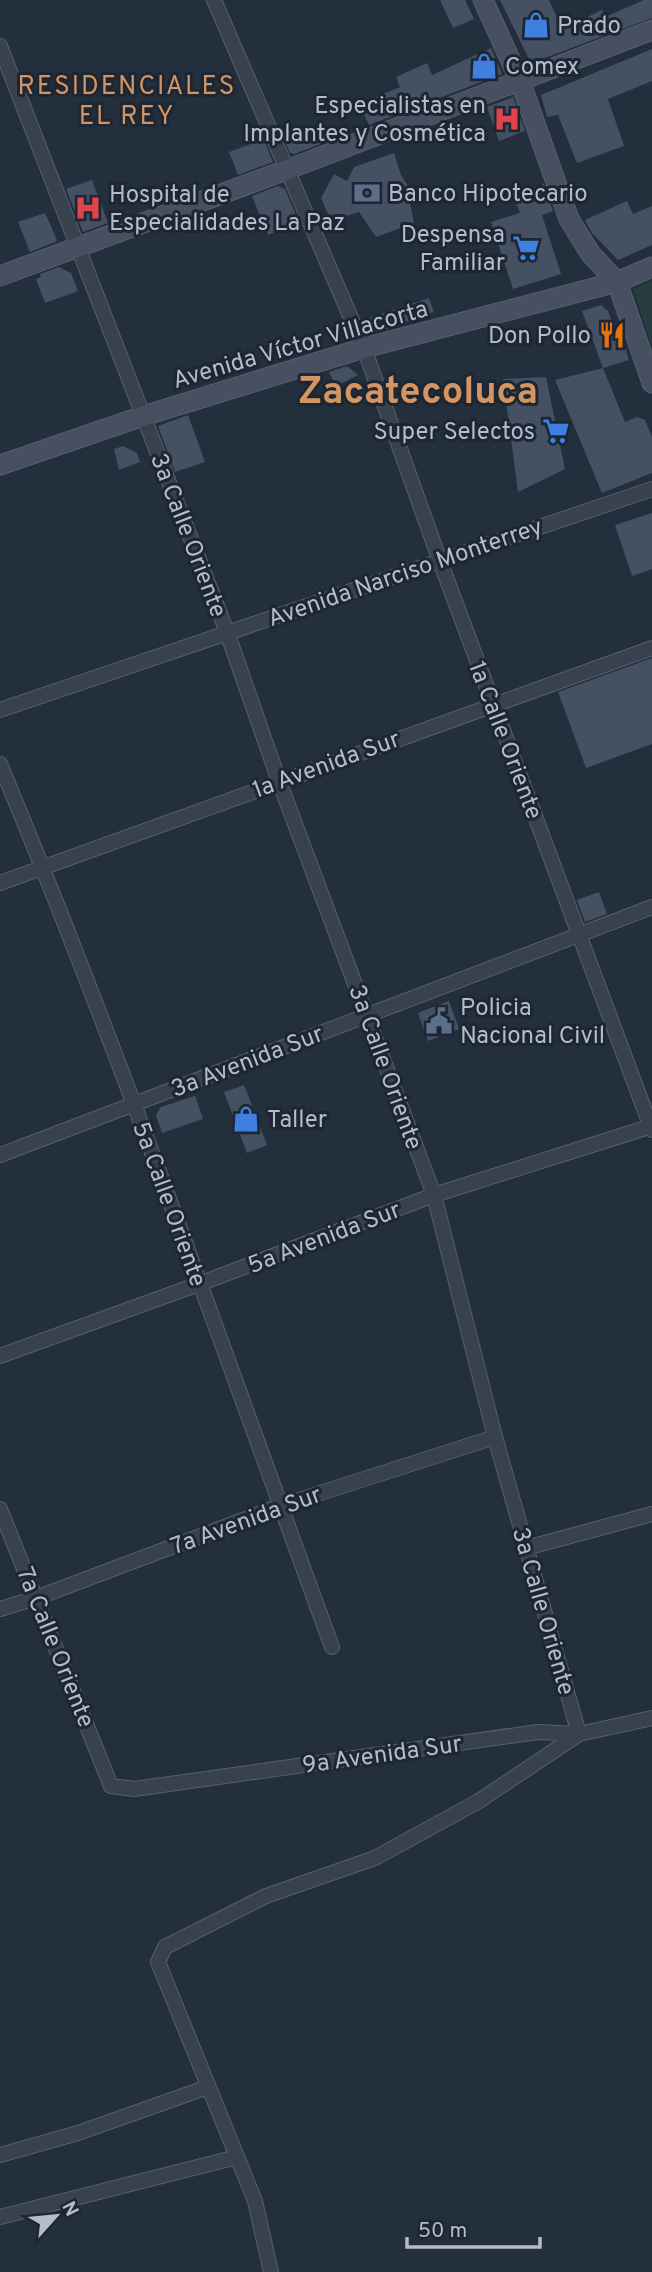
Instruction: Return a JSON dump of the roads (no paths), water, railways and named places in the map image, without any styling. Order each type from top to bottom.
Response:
[{"type":"main road","points":[[483,0],[520,81],[569,219],[590,253],[617,282],[652,383]]},
{"type":"main road","points":[[0,276],[652,30]]},
{"type":"main road","name":"Avenida Víctor Villacorta","points":[[0,466],[143,416],[364,348],[617,282],[652,267]]},
{"type":"street","name":"1a Calle Oriente","points":[[214,0],[364,348],[492,704],[652,1128]]},
{"type":"street","name":"3a Calle Oriente","points":[[0,46],[228,632],[279,781],[434,1195],[495,1437],[579,1734]]},
{"type":"street","name":"Avenida Narciso Monterrey","points":[[0,710],[652,489]]},
{"type":"street","name":"1a Avenida Sur","points":[[0,883],[652,648]]},
{"type":"street","name":"5a Calle Oriente","points":[[0,764],[43,867],[133,1104],[332,1647]]},
{"type":"street","name":"3a Avenida Sur","points":[[0,1155],[652,907]]},
{"type":"street","name":"5a Avenida Sur","points":[[0,1356],[434,1195],[652,1128]]},
{"type":"street","name":"7a Avenida Sur","points":[[0,1609],[36,1598],[280,1506],[495,1437]]},
{"type":"street","name":"7a Calle Oriente","points":[[0,1509],[111,1786]]},
{"type":"street","points":[[526,1548],[652,1514]]},
{"type":"street","name":"9a Avenida Sur","points":[[111,1786],[134,1789],[538,1732],[579,1734],[652,1718]]},
{"type":"street","points":[[271,2272],[255,2201],[158,1962],[165,1947],[266,1896],[375,1858],[479,1801],[579,1734]]},
{"type":"street","points":[[0,2155],[78,2133],[208,2087]]},
{"type":"street","points":[[0,2217],[237,2157]]},
{"type":"place","name":"Prado","points":[[536,25]]},
{"type":"place","name":"Comex","points":[[484,66]]},
{"type":"place","name":"Especialistas en Implantes y Cosmética","points":[[507,119]]},
{"type":"place","name":"Banco Hipotecario","points":[[367,193]]},
{"type":"place","name":"Hospital de Especialidades La Paz","points":[[88,208]]},
{"type":"place","name":"Despensa Familiar","points":[[526,248]]},
{"type":"place","name":"Don Pollo","points":[[612,335]]},
{"type":"place","name":"Super Selectos","points":[[556,431]]},
{"type":"place","name":"Policia Nacional Civil","points":[[439,1021]]},
{"type":"place","name":"Taller","points":[[246,1119]]},
{"type":"district","name":"RESIDENCIALES EL REY","points":[[127,100]]},
{"type":"district","name":"Zacatecoluca","points":[[418,390]]}]
